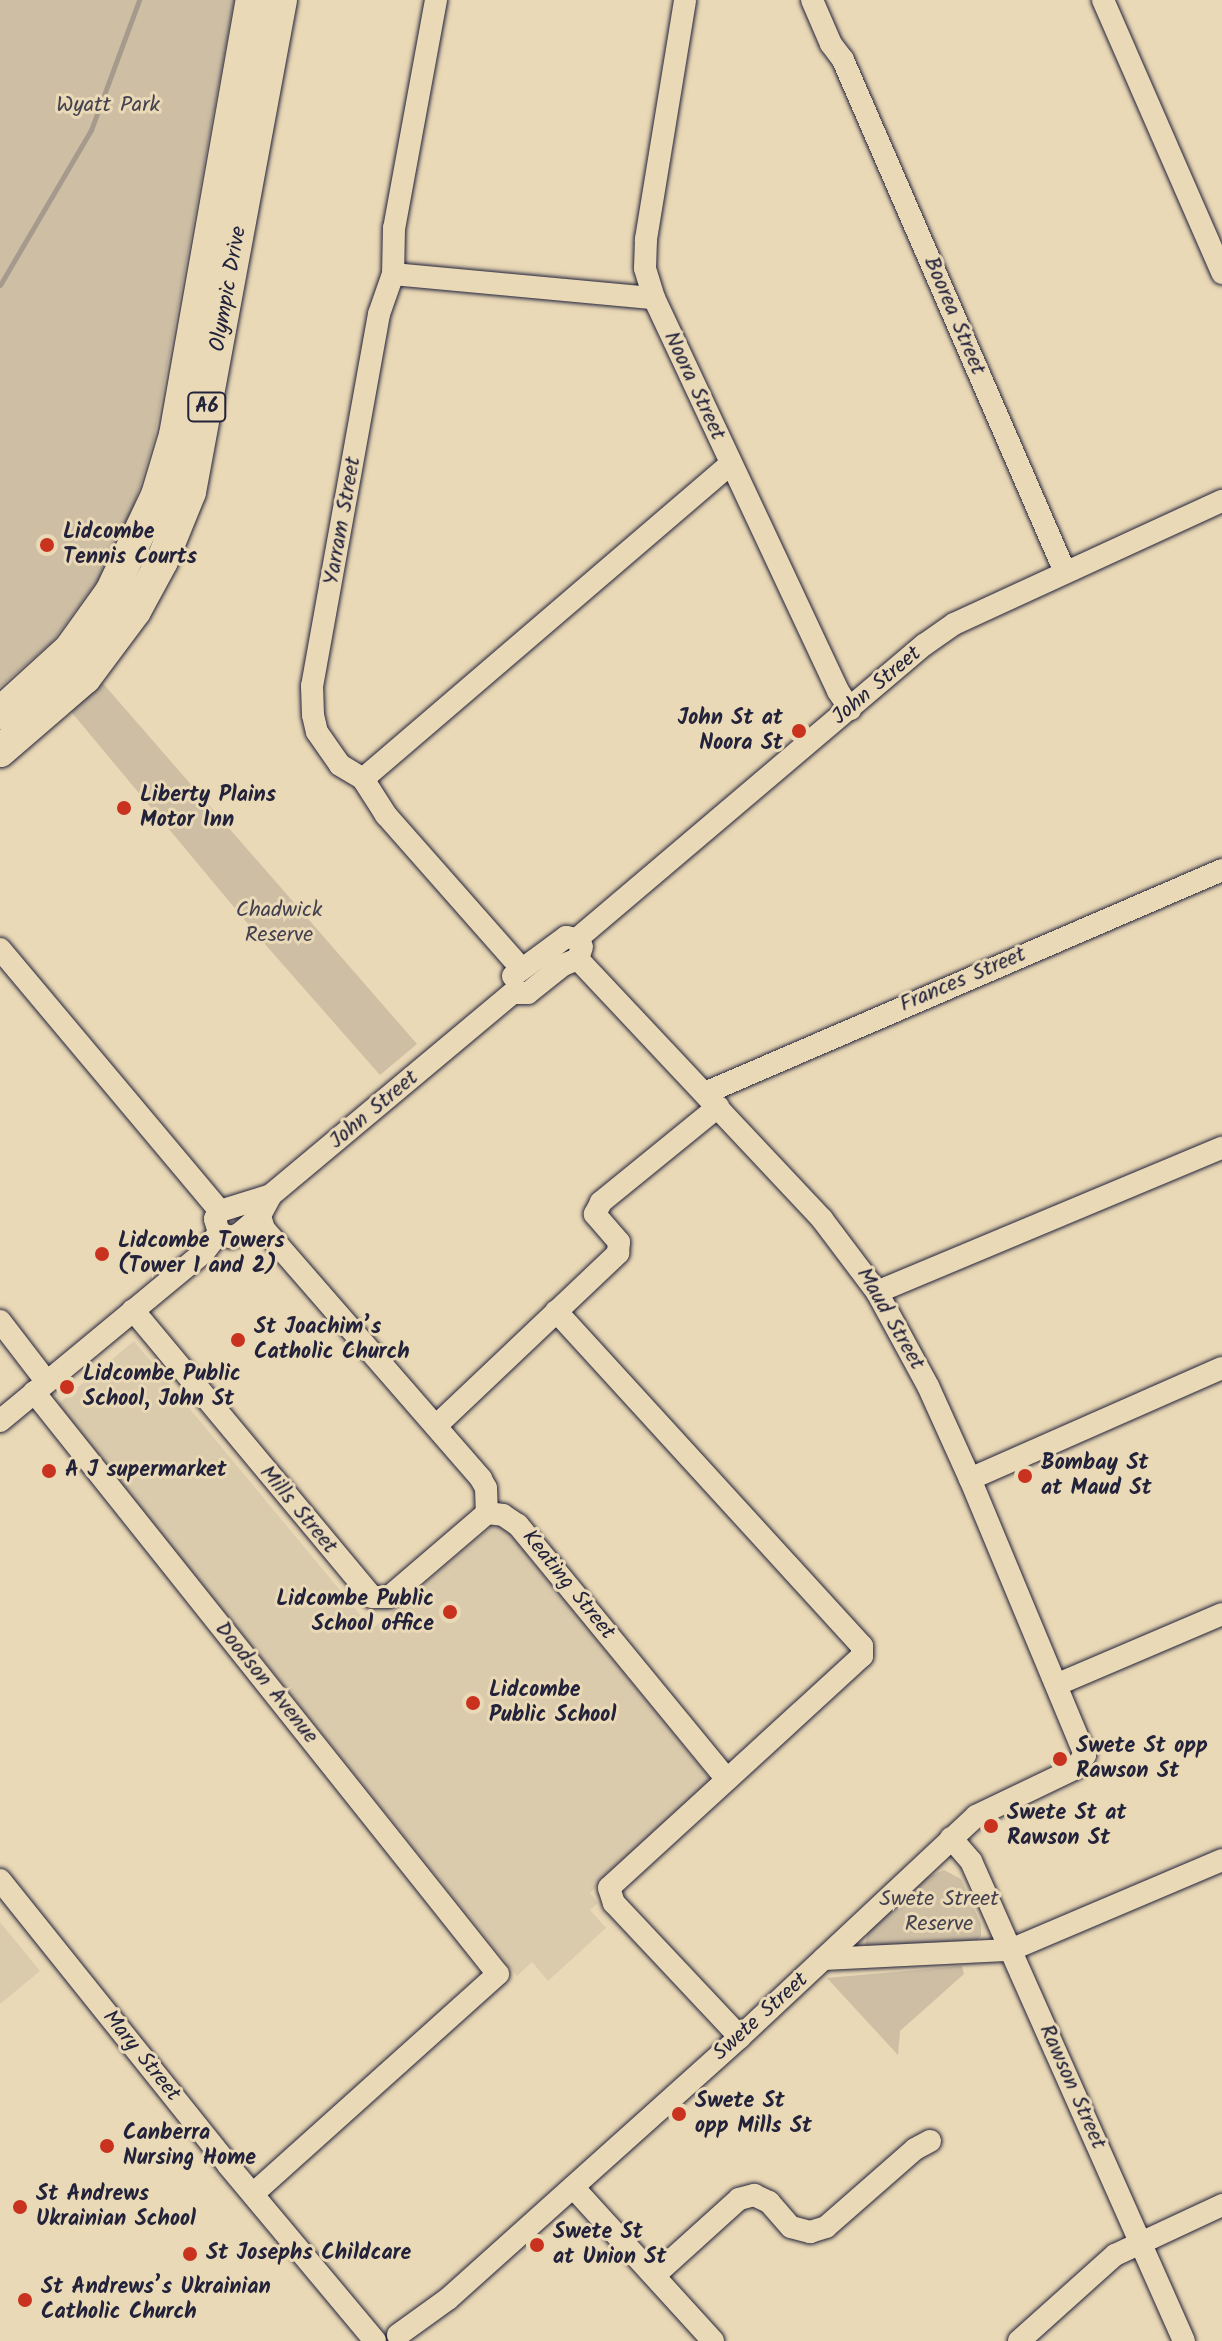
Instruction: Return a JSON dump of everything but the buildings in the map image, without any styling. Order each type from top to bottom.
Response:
[{"type":"highway","name":"Olympic Drive","points":[[0,713],[70,649],[111,592],[157,495],[175,435],[252,0]]},
{"type":"highway","name":"Olympic Drive","points":[[0,751],[85,678],[135,611],[162,561],[190,492],[281,0]]},
{"type":"street","name":"Yarram Street","points":[[436,0],[394,228],[393,274],[379,314],[312,686],[317,732],[340,765],[363,779],[386,815],[522,969]]},
{"type":"street","name":"Noora Street","points":[[685,0],[646,239],[645,268],[654,298],[730,464],[850,709]]},
{"type":"street","name":"Boorea Street","points":[[812,0],[831,44],[843,60],[1065,572]]},
{"type":"street","name":"Boorea Street","points":[[825,0],[840,36],[843,60]]},
{"type":"street","points":[[1103,0],[1222,273]]},
{"type":"street","points":[[393,274],[654,298]]},
{"type":"street","points":[[363,779],[730,464]]},
{"type":"street","name":"John Street","points":[[578,949],[924,645],[954,624],[1222,501]]},
{"type":"street","name":"Frances Street","points":[[556,1311],[620,1249],[619,1242],[596,1218],[597,1207],[712,1100],[1222,870]]},
{"type":"street","points":[[566,937],[578,949],[528,993],[513,993],[510,982],[522,969],[566,937]]},
{"type":"street","points":[[0,949],[224,1217]]},
{"type":"street","name":"Maud Street","points":[[578,949],[844,1243],[877,1292],[928,1386],[970,1479],[1085,1755]]},
{"type":"street","name":"John Street","points":[[0,1421],[204,1252],[224,1217],[271,1195],[513,993]]},
{"type":"street","points":[[877,1292],[1222,1148]]},
{"type":"street","name":"John Street","points":[[224,1217],[231,1237],[260,1216],[271,1195]]},
{"type":"street","points":[[260,1216],[264,1229],[481,1479],[486,1488],[487,1513]]},
{"type":"street","name":"Mills Street","points":[[133,1310],[372,1597],[389,1597],[487,1513]]},
{"type":"street","points":[[437,1425],[556,1311],[862,1646],[862,1656],[609,1888],[614,1903],[740,2037]]},
{"type":"street","name":"Doodson Avenue","points":[[0,1321],[40,1387],[498,1974],[253,2194]]},
{"type":"street","points":[[970,1479],[1222,1368]]},
{"type":"street","name":"Keating Street","points":[[487,1513],[503,1515],[518,1525],[727,1779]]},
{"type":"street","points":[[1058,1684],[1222,1614]]},
{"type":"street","name":"Swete Street","points":[[394,2339],[448,2299],[740,2037],[976,1816],[1074,1769],[1085,1755]]},
{"type":"street","name":"Rawson Street","points":[[951,1838],[971,1861],[1184,2341]]},
{"type":"street","points":[[824,1959],[1010,1950],[1222,1860]]},
{"type":"street","name":"Mary Street","points":[[0,1880],[253,2194],[315,2266],[394,2339]]},
{"type":"street","points":[[656,2274],[739,2199],[754,2195],[769,2202],[791,2227],[810,2232],[826,2227],[915,2149],[930,2141]]},
{"type":"street","points":[[573,2187],[656,2274],[713,2341]]},
{"type":"street","points":[[1019,2341],[1115,2255],[1141,2240],[1222,2205]]},
{"type":"shaded area","name":"Lidcombe Public School","points":[[134,1341],[372,1629],[491,1527],[505,1528],[708,1776],[708,1783],[590,1893],[598,1903],[590,1910],[606,1928],[548,1981],[532,1962],[517,1976],[58,1404]]},
{"type":"shaded area","points":[[0,1922],[40,1971],[0,2004]]},
{"type":"green space","name":"Wyatt Park","points":[[0,0],[234,0],[154,439],[131,515],[99,579],[52,642],[0,687]]},
{"type":"green space","name":"Chadwick Reserve","points":[[100,680],[417,1044],[380,1075],[264,943],[68,708]]},
{"type":"green space","name":"Swete Street Reserve","points":[[944,1870],[961,1879],[981,1924],[981,1936],[977,1940],[865,1946],[868,1931],[926,1878]]},
{"type":"green space","points":[[962,1966],[964,1974],[900,2031],[898,2055],[827,1978]]},
{"type":"waterway","points":[[0,285],[91,130],[139,0]]},
{"type":"place","name":"Lidcombe Tennis Courts","points":[[47,545]]},
{"type":"place","name":"John St at Noora St","points":[[799,731]]},
{"type":"place","name":"Liberty Plains Motor Inn","points":[[124,808]]},
{"type":"place","name":"Lidcombe Towers (Tower 1 and 2)","points":[[102,1254]]},
{"type":"place","name":"St Joachim’s Catholic Church","points":[[238,1340]]},
{"type":"place","name":"Lidcombe Public School, John St","points":[[67,1387]]},
{"type":"place","name":"A J supermarket","points":[[49,1471]]},
{"type":"place","name":"Bombay St at Maud St","points":[[1025,1476]]},
{"type":"place","name":"Lidcombe Public School office","points":[[450,1612]]},
{"type":"place","name":"Lidcombe Public School","points":[[473,1703]]},
{"type":"place","name":"Swete St opp Rawson St","points":[[1060,1759]]},
{"type":"place","name":"Swete St at Rawson St","points":[[991,1826]]},
{"type":"place","name":"Swete St opp Mills St","points":[[679,2114]]},
{"type":"place","name":"Canberra Nursing Home","points":[[107,2146]]},
{"type":"place","name":"St Andrews Ukrainian School","points":[[20,2207]]},
{"type":"place","name":"Swete St at Union St","points":[[537,2245]]},
{"type":"place","name":"St Josephs Childcare","points":[[190,2254]]},
{"type":"place","name":"St Andrews’s Ukrainian Catholic Church","points":[[25,2300]]}]
